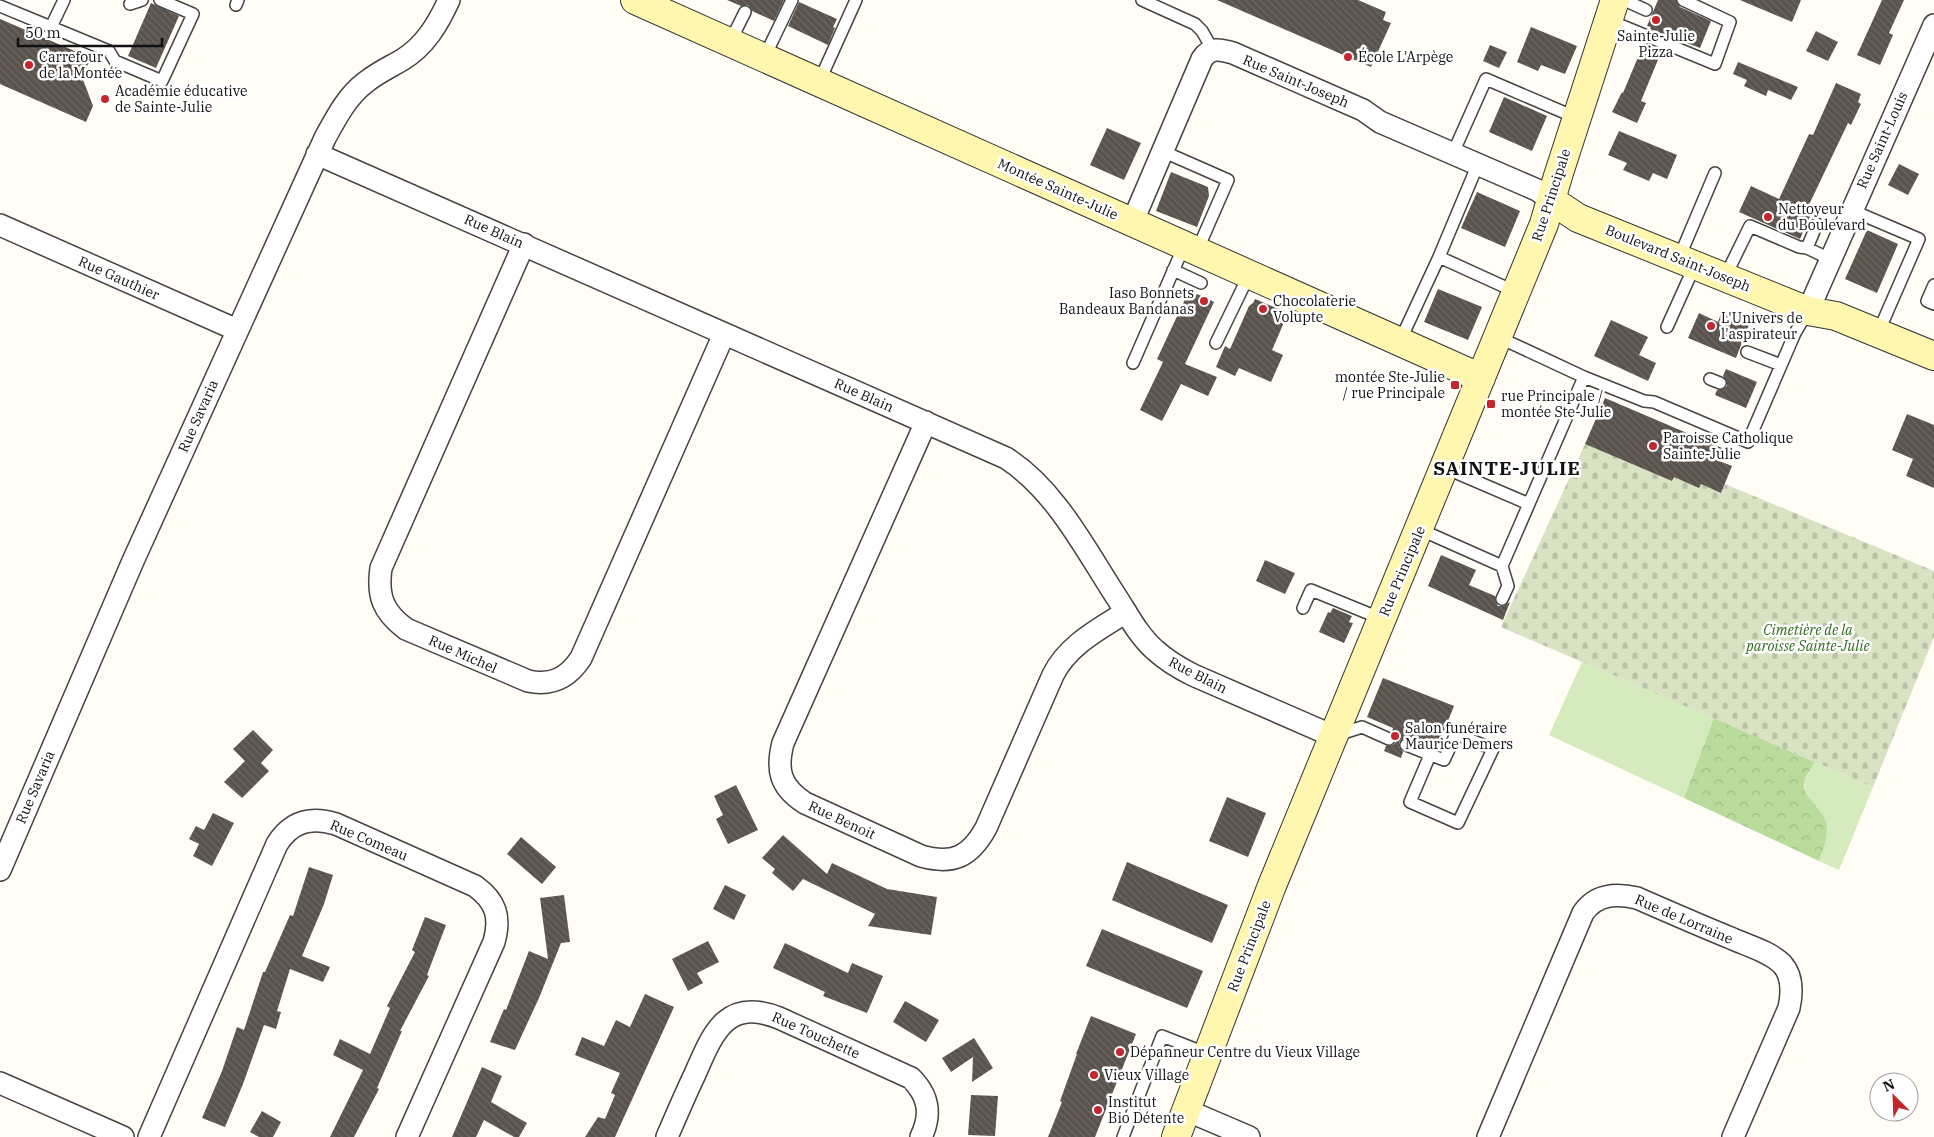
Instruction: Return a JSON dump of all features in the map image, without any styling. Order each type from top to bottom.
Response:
[{"type":"street","name":"Montée Sainte-Julie","points":[[635,0],[1481,378]]},
{"type":"street","name":"Rue Savaria","points":[[0,870],[133,561],[317,154],[334,121],[355,92],[365,82],[417,50],[433,31],[446,1]]},
{"type":"street","name":"Rue Principale","points":[[1176,1137],[1268,897],[1544,224],[1577,118],[1616,7]]},
{"type":"street","name":"Rue Saint-Louis","points":[[1808,311],[1934,25]]},
{"type":"street","points":[[1132,223],[1202,59],[1213,50]]},
{"type":"street","name":"Rue Saint-Joseph","points":[[1213,50],[1223,50],[1251,61],[1363,110],[1380,122],[1537,190],[1551,200]]},
{"type":"street","name":"Rue Blain","points":[[317,154],[1006,458],[1033,478],[1066,519],[1126,612],[1153,649],[1178,667],[1333,736]]},
{"type":"street","name":"Boulevard Saint-Joseph","points":[[1551,200],[1578,218],[1808,311],[1836,316],[1933,356]]},
{"type":"street","name":"Rue Gauthier","points":[[0,225],[237,330]]},
{"type":"street","name":"Rue Michel","points":[[524,244],[381,568],[380,592],[383,603],[395,621],[406,629],[528,681],[548,683],[567,675],[581,658],[724,334]]},
{"type":"street","name":"Boulevard Saint-Joseph","points":[[1808,311],[1830,329],[1933,356]]},
{"type":"street","name":"Rue Benoit","points":[[926,422],[783,743],[780,756],[780,773],[789,790],[796,798],[921,856],[935,860],[949,860],[962,856],[979,841],[986,828],[1053,675],[1062,660],[1090,635],[1126,612]]},
{"type":"street","name":"Rue Comeau","points":[[149,1137],[277,844],[284,834],[292,828],[314,820],[336,824],[475,886],[483,892],[496,912],[498,922],[494,942],[407,1137]]},
{"type":"street","name":"Rue de Lorraine","points":[[1488,1137],[1583,913],[1588,906],[1601,898],[1620,895],[1637,898],[1760,951],[1782,965],[1786,973],[1791,984],[1787,1014],[1732,1137]]},
{"type":"street","name":"Rue Touchette","points":[[667,1137],[711,1037],[730,1017],[754,1011],[767,1013],[779,1018],[910,1078],[924,1094],[927,1106],[927,1117],[921,1137]]},
{"type":"street","points":[[0,1083],[123,1137]]},
{"type":"street","points":[[1186,1110],[1249,1137]]},
{"type":"lane","points":[[51,27],[64,0]]},
{"type":"lane","points":[[130,4],[142,0]]},
{"type":"lane","points":[[0,6],[109,51],[115,61],[162,81],[193,14],[160,0]]},
{"type":"lane","points":[[764,58],[792,0]]},
{"type":"lane","points":[[819,82],[856,0]]},
{"type":"lane","points":[[1142,0],[1196,24],[1213,50]]},
{"type":"lane","points":[[1616,7],[1715,64],[1730,22],[1683,0]]},
{"type":"lane","points":[[1616,7],[1646,10]]},
{"type":"lane","points":[[730,42],[745,12]]},
{"type":"lane","points":[[1453,153],[1486,79],[1577,118]]},
{"type":"lane","points":[[1133,362],[1173,270],[1190,248],[1228,180],[1162,151]]},
{"type":"lane","points":[[1400,341],[1439,257],[1478,164]]},
{"type":"lane","points":[[1667,327],[1715,173]]},
{"type":"lane","points":[[1851,210],[1919,238],[1878,333]]},
{"type":"lane","points":[[1806,248],[1817,224]]},
{"type":"lane","points":[[1725,277],[1750,226],[1799,248],[1806,248],[1830,258]]},
{"type":"lane","points":[[1439,257],[1516,292]]},
{"type":"lane","points":[[1173,270],[1201,283]]},
{"type":"lane","points":[[1216,343],[1249,274]]},
{"type":"lane","points":[[1934,285],[1927,301],[1934,304]]},
{"type":"lane","points":[[1498,337],[1571,369],[1584,377],[1644,401],[1654,402],[1748,442],[1795,333],[1808,311]]},
{"type":"lane","points":[[1747,352],[1781,365]]},
{"type":"lane","points":[[1502,599],[1508,586],[1502,566],[1584,377]]},
{"type":"lane","points":[[1445,468],[1529,504]]},
{"type":"lane","points":[[1419,529],[1502,566]]},
{"type":"lane","points":[[1303,608],[1311,590],[1382,619]]},
{"type":"lane","points":[[1333,736],[1362,727],[1389,738]]},
{"type":"lane","points":[[1406,745],[1444,760],[1456,734],[1493,749],[1458,823],[1410,802],[1430,755]]},
{"type":"lane","points":[[1123,1137],[1162,1036],[1208,1054]]},
{"type":"green space","name":"Cimetière de la paroisse Sainte-Julie","points":[[1585,444],[1672,481],[1674,477],[1699,487],[1701,484],[1721,493],[1725,484],[1934,571],[1934,637],[1873,787],[1501,627]]},
{"type":"green space","points":[[1582,662],[1714,718],[1684,798],[1549,735]]},
{"type":"green space","points":[[1714,718],[1815,762],[1807,775],[1804,788],[1826,823],[1826,838],[1819,861],[1684,798]]},
{"type":"green space","points":[[1815,762],[1873,787],[1839,870],[1819,861],[1824,846],[1805,792],[1804,781]]},
{"type":"building","points":[[727,0],[784,0],[774,21],[752,11],[748,5],[741,6]]},
{"type":"building","points":[[1217,0],[1358,0],[1386,12],[1383,20],[1391,23],[1371,67]]},
{"type":"building","points":[[1658,0],[1676,0],[1680,7],[1711,21],[1700,48],[1650,29],[1651,27],[1647,26]]},
{"type":"building","points":[[1740,0],[1801,0],[1792,22]]},
{"type":"building","points":[[1882,0],[1904,0],[1889,33],[1893,35],[1880,65],[1857,55]]},
{"type":"building","points":[[799,2],[837,19],[828,45],[788,26]]},
{"type":"building","name":"Carrefour de la Montée","points":[[151,3],[179,16],[156,68],[128,56]]},
{"type":"building","name":"Carrefour de la Montée","points":[[0,19],[91,58],[82,77],[93,106],[86,122],[0,84]]},
{"type":"building","points":[[1531,27],[1577,46],[1565,74],[1541,65],[1538,71],[1517,62]]},
{"type":"building","points":[[1816,31],[1838,42],[1828,61],[1806,51]]},
{"type":"building","points":[[1644,43],[1662,50],[1641,101],[1646,103],[1637,123],[1612,112],[1623,93]]},
{"type":"building","points":[[1490,45],[1507,52],[1499,68],[1483,61]]},
{"type":"building","points":[[1738,62],[1798,87],[1791,100],[1768,90],[1766,96],[1744,86],[1747,80],[1733,74]]},
{"type":"building","points":[[1836,83],[1861,94],[1858,102],[1861,104],[1851,125],[1848,123],[1806,211],[1811,214],[1800,239],[1739,212],[1751,186],[1779,199],[1809,134],[1813,135]]},
{"type":"building","points":[[1504,97],[1547,116],[1532,151],[1489,132]]},
{"type":"building","points":[[1107,128],[1141,143],[1124,180],[1090,165]]},
{"type":"building","points":[[1619,131],[1677,155],[1667,179],[1653,173],[1649,181],[1623,170],[1627,163],[1608,155]]},
{"type":"building","points":[[1899,164],[1919,174],[1908,195],[1888,185]]},
{"type":"building","points":[[1171,172],[1208,187],[1209,196],[1197,227],[1156,211]]},
{"type":"building","points":[[1477,192],[1520,211],[1505,247],[1461,228]]},
{"type":"building","points":[[1867,230],[1898,244],[1877,293],[1845,279]]},
{"type":"building","points":[[1438,289],[1482,307],[1468,340],[1424,322]]},
{"type":"building","points":[[1197,294],[1214,302],[1185,364],[1217,377],[1208,396],[1181,384],[1162,421],[1140,410],[1163,362],[1157,359],[1187,295],[1194,298]]},
{"type":"building","points":[[1255,299],[1288,313],[1272,350],[1283,355],[1271,382],[1239,368],[1235,376],[1216,367],[1225,346],[1230,349],[1249,306]]},
{"type":"building","points":[[1722,311],[1750,322],[1736,358],[1688,338],[1699,313],[1718,322]]},
{"type":"building","points":[[1611,320],[1648,337],[1639,355],[1656,363],[1648,381],[1594,356]]},
{"type":"building","points":[[1726,369],[1757,382],[1746,408],[1715,395],[1717,390],[1722,390],[1727,386],[1727,381],[1723,376]]},
{"type":"building","name":"Paroisse Catholique Sainte-Julie","points":[[1605,398],[1722,448],[1717,460],[1732,466],[1721,493],[1701,484],[1699,488],[1674,477],[1672,481],[1585,444]]},
{"type":"building","points":[[1907,414],[1934,425],[1934,488],[1906,476],[1913,459],[1892,450]]},
{"type":"building","points":[[1441,555],[1476,570],[1469,585],[1495,596],[1498,606],[1503,606],[1510,602],[1503,620],[1428,586]]},
{"type":"building","points":[[1265,560],[1295,573],[1285,594],[1256,581]]},
{"type":"building","points":[[1333,608],[1352,616],[1349,622],[1353,623],[1344,643],[1319,632],[1328,612],[1330,613]]},
{"type":"building","points":[[1383,678],[1454,706],[1437,748],[1410,737],[1399,742],[1399,747],[1403,752],[1401,758],[1384,751],[1386,746],[1393,745],[1396,742],[1395,735],[1392,732],[1393,728],[1367,717]]},
{"type":"building","points":[[253,730],[273,750],[261,763],[269,771],[242,798],[224,782],[245,761],[233,749]]},
{"type":"building","points":[[736,785],[758,830],[728,844],[716,819],[723,815],[714,796]]},
{"type":"building","points":[[1227,797],[1266,813],[1248,857],[1209,841]]},
{"type":"building","points":[[213,813],[234,823],[212,866],[193,856],[199,844],[189,839],[196,826],[204,830]]},
{"type":"building","points":[[783,835],[827,874],[832,863],[887,889],[937,897],[931,935],[868,926],[875,914],[803,879],[793,891],[772,873],[775,869],[762,858]]},
{"type":"building","points":[[521,837],[556,867],[542,884],[507,854]]},
{"type":"building","points":[[1127,862],[1228,905],[1212,943],[1112,900]]},
{"type":"building","points":[[309,867],[333,875],[324,904],[302,956],[330,967],[323,982],[290,969],[277,1011],[281,1012],[276,1029],[264,1025],[225,1127],[202,1118],[222,1071],[237,1027],[244,1030],[263,972],[265,972],[290,915],[293,916]]},
{"type":"building","points":[[725,885],[746,895],[734,920],[713,909]]},
{"type":"building","points":[[564,895],[570,942],[561,943],[539,998],[515,1050],[490,1042],[504,1009],[506,1010],[529,951],[548,959],[540,898]]},
{"type":"building","points":[[425,917],[446,925],[427,975],[429,976],[400,1031],[402,1031],[377,1088],[379,1089],[354,1137],[330,1137],[363,1070],[333,1055],[340,1039],[370,1054],[390,1008],[387,1006],[415,952],[412,950]]},
{"type":"building","points":[[1102,929],[1203,971],[1187,1008],[1086,966]]},
{"type":"building","points":[[708,941],[719,962],[697,973],[703,983],[688,991],[672,959]]},
{"type":"building","points":[[785,943],[848,973],[852,963],[883,976],[867,1013],[823,996],[825,992],[773,968]]},
{"type":"building","points":[[645,994],[674,1007],[615,1137],[585,1137],[598,1117],[605,1119],[615,1095],[611,1093],[620,1073],[575,1055],[582,1037],[604,1046],[616,1020],[630,1027]]},
{"type":"building","points":[[905,1001],[939,1020],[926,1042],[893,1022]]},
{"type":"building","name":"Vieux Village","points":[[1091,1016],[1136,1034],[1095,1137],[1048,1137],[1062,1102],[1060,1101]]},
{"type":"building","points":[[974,1038],[993,1068],[972,1082],[973,1057],[951,1072],[942,1058]]},
{"type":"building","points":[[482,1067],[502,1076],[491,1102],[527,1123],[519,1137],[514,1137],[484,1120],[476,1137],[452,1137]]},
{"type":"building","points":[[971,1095],[998,1096],[995,1136],[968,1135]]},
{"type":"building","points":[[262,1111],[281,1122],[273,1137],[259,1137],[250,1132]]},
{"type":"place","name":"Sainte-Julie Pizza","points":[[1656,20]]},
{"type":"place","name":"École L'Arpège","points":[[1348,57]]},
{"type":"place","name":"Carrefour de la Montée","points":[[29,65]]},
{"type":"place","name":"Académie éducative de Sainte-Julie","points":[[105,99]]},
{"type":"place","name":"Nettoyeur du Boulevard","points":[[1768,217]]},
{"type":"place","name":"Iaso Bonnets Bandeaux Bandanas","points":[[1204,301]]},
{"type":"place","name":"Chocolaterie Volupte","points":[[1263,309]]},
{"type":"place","name":"L'Univers de l'aspirateur","points":[[1711,326]]},
{"type":"place","name":"montée Ste-Julie / rue Principale","points":[[1455,385]]},
{"type":"place","name":"rue Principale / montée Ste-Julie","points":[[1491,404]]},
{"type":"place","name":"Paroisse Catholique Sainte-Julie","points":[[1653,446]]},
{"type":"place","name":"Salon funéraire Maurice Demers","points":[[1395,736]]},
{"type":"place","name":"Dépanneur Centre du Vieux Village","points":[[1120,1052]]},
{"type":"place","name":"Vieux Village","points":[[1094,1075]]},
{"type":"place","name":"Institut Bio Détente","points":[[1098,1110]]},
{"type":"district","name":"SAINTE-JULIE","points":[[1507,468]]}]
